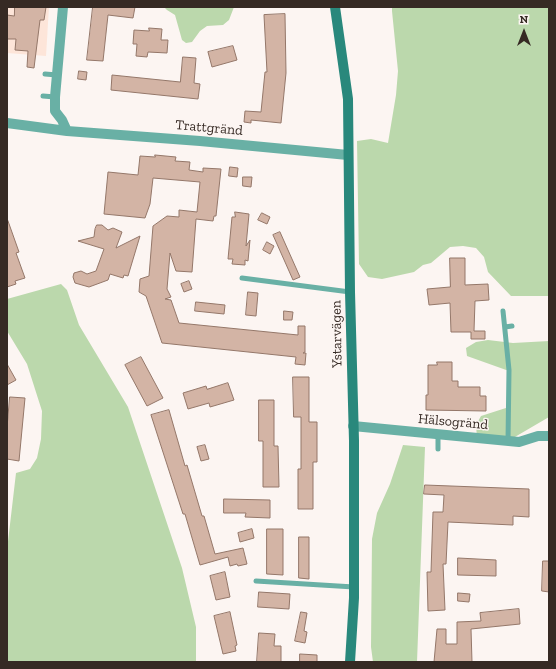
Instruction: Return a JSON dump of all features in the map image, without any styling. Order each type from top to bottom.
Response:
[{"type":"street","points":[[63,7],[54,97],[55,111],[62,120],[67,131]]},
{"type":"street","name":"Ystarvägen","points":[[335,7],[348,99],[354,587],[350,662]]},
{"type":"street","name":"Trattgränd","points":[[7,123],[67,131],[348,155]]},
{"type":"street","name":"Hälsogränd","points":[[353,426],[519,442],[538,436],[549,436]]},
{"type":"lane","points":[[45,74],[57,75]]},
{"type":"lane","points":[[43,96],[54,97]]},
{"type":"lane","points":[[242,278],[350,292]]},
{"type":"lane","points":[[503,311],[509,370],[508,441]]},
{"type":"lane","points":[[505,327],[512,326]]},
{"type":"lane","points":[[438,434],[438,449]]},
{"type":"lane","points":[[256,581],[354,587]]},
{"type":"shaded area","points":[[7,7],[49,7],[46,56],[7,53]]},
{"type":"green space","points":[[164,7],[234,7],[229,20],[223,25],[207,26],[200,31],[192,42],[186,43],[182,40],[175,15]]},
{"type":"green space","points":[[392,7],[549,7],[549,296],[511,296],[488,272],[484,257],[476,248],[463,246],[450,247],[431,263],[423,265],[414,272],[382,279],[368,277],[359,264],[357,141],[371,139],[388,143],[396,95],[398,71]]},
{"type":"green space","points":[[61,284],[67,290],[79,325],[128,407],[182,568],[196,627],[196,662],[7,662],[7,550],[16,473],[30,469],[37,458],[41,439],[42,411],[27,364],[7,331],[7,299]]},
{"type":"green space","points":[[488,340],[513,343],[549,341],[549,417],[508,441],[477,438],[476,425],[481,416],[509,407],[509,371],[467,356],[466,348],[476,342]]},
{"type":"green space","points":[[403,445],[425,447],[417,662],[373,662],[371,647],[372,539],[377,513],[390,484]]},
{"type":"building","points":[[15,7],[46,7],[44,20],[40,20],[34,68],[27,67],[28,51],[15,50],[16,39],[7,39],[7,15],[14,16]]},
{"type":"building","points":[[93,7],[135,7],[133,18],[108,15],[103,61],[87,60]]},
{"type":"building","points":[[285,14],[286,73],[281,123],[251,120],[251,123],[244,122],[245,111],[261,112],[265,72],[267,72],[264,15]]},
{"type":"building","points":[[149,28],[162,29],[161,40],[168,40],[167,53],[148,52],[147,57],[136,56],[137,44],[133,44],[134,30],[149,31]]},
{"type":"building","points":[[233,46],[237,60],[212,67],[208,52]]},
{"type":"building","points":[[183,57],[196,58],[194,83],[200,84],[198,99],[111,90],[112,75],[180,82]]},
{"type":"building","points":[[79,71],[87,72],[86,80],[78,79]]},
{"type":"building","points":[[155,155],[176,157],[175,161],[190,162],[189,170],[203,172],[203,168],[221,169],[216,216],[214,216],[213,221],[196,219],[192,272],[176,271],[170,253],[167,289],[171,297],[165,299],[171,300],[179,323],[298,335],[298,326],[305,326],[305,352],[303,353],[306,353],[305,365],[295,364],[296,357],[162,343],[146,296],[139,292],[140,279],[149,276],[153,226],[167,216],[179,217],[179,210],[197,212],[200,182],[153,178],[150,204],[145,218],[104,214],[108,172],[138,175],[140,156],[155,157]]},
{"type":"building","points":[[230,167],[238,168],[237,177],[229,176]]},
{"type":"building","points":[[243,177],[252,177],[251,187],[243,186]]},
{"type":"building","points":[[235,212],[249,214],[246,246],[250,240],[248,261],[245,260],[245,265],[232,264],[233,259],[228,259],[232,217],[235,217]]},
{"type":"building","points":[[262,213],[270,217],[267,224],[258,220]]},
{"type":"building","points":[[8,221],[19,252],[16,253],[25,278],[15,281],[16,284],[7,287],[7,222]]},
{"type":"building","points":[[97,225],[102,225],[108,230],[113,228],[122,232],[116,248],[140,236],[128,276],[124,275],[123,278],[110,274],[108,280],[89,287],[75,283],[73,277],[74,273],[81,271],[87,274],[96,271],[104,249],[78,241],[94,237]]},
{"type":"building","points":[[280,232],[300,277],[293,280],[273,235]]},
{"type":"building","points":[[267,242],[274,246],[270,254],[263,250]]},
{"type":"building","points":[[450,258],[465,258],[465,285],[488,284],[489,300],[475,301],[474,331],[485,331],[485,339],[471,339],[471,332],[451,332],[450,303],[429,305],[427,289],[450,287]]},
{"type":"building","points":[[189,281],[192,289],[184,292],[181,284]]},
{"type":"building","points":[[248,292],[258,293],[256,316],[246,315]]},
{"type":"building","points":[[196,302],[225,305],[224,314],[195,311]]},
{"type":"building","points":[[284,311],[293,312],[292,320],[284,320]]},
{"type":"building","points":[[141,357],[163,398],[147,406],[125,365]]},
{"type":"building","points":[[437,362],[452,362],[452,381],[458,381],[458,387],[480,387],[480,396],[486,396],[486,411],[426,410],[426,395],[428,395],[428,365],[437,365]]},
{"type":"building","points":[[7,364],[16,380],[7,385]]},
{"type":"building","points":[[293,377],[309,377],[309,422],[317,422],[317,462],[313,462],[313,509],[298,509],[298,469],[301,469],[301,417],[294,417]]},
{"type":"building","points":[[228,383],[234,400],[210,407],[209,403],[188,409],[183,393],[206,386],[207,389]]},
{"type":"building","points":[[10,397],[25,398],[19,461],[7,459],[7,428]]},
{"type":"building","points":[[259,400],[274,400],[274,446],[278,446],[279,487],[263,487],[263,441],[259,441]]},
{"type":"building","points":[[169,410],[185,466],[187,465],[215,554],[243,548],[247,564],[230,566],[228,557],[200,565],[185,514],[183,514],[151,415]]},
{"type":"building","points":[[205,445],[209,459],[201,461],[197,447]]},
{"type":"building","points":[[425,485],[529,489],[529,517],[513,516],[513,525],[448,522],[446,564],[443,564],[445,610],[428,611],[427,572],[431,572],[433,512],[443,512],[444,495],[424,494]]},
{"type":"building","points":[[224,499],[270,500],[270,518],[245,517],[246,513],[224,513]]},
{"type":"building","points":[[252,529],[254,538],[240,542],[238,533]]},
{"type":"building","points":[[267,529],[283,529],[283,575],[267,574]]},
{"type":"building","points":[[299,537],[309,537],[309,579],[299,578]]},
{"type":"building","points":[[458,558],[496,560],[496,576],[458,575]]},
{"type":"building","points":[[543,561],[549,561],[549,592],[542,591]]},
{"type":"building","points":[[225,572],[230,597],[216,600],[210,576]]},
{"type":"building","points":[[259,592],[290,594],[289,609],[258,607]]},
{"type":"building","points":[[458,593],[470,594],[469,602],[458,601]]},
{"type":"building","points":[[519,609],[520,624],[471,629],[472,662],[434,662],[437,629],[446,629],[446,644],[457,644],[457,622],[481,621],[480,613]]},
{"type":"building","points":[[230,612],[237,645],[235,646],[236,651],[223,654],[214,616]]},
{"type":"building","points":[[301,612],[307,613],[304,631],[307,632],[305,643],[295,641]]},
{"type":"building","points":[[259,633],[275,634],[274,646],[281,646],[281,662],[257,662]]},
{"type":"building","points":[[300,654],[317,655],[317,662],[300,662]]}]
